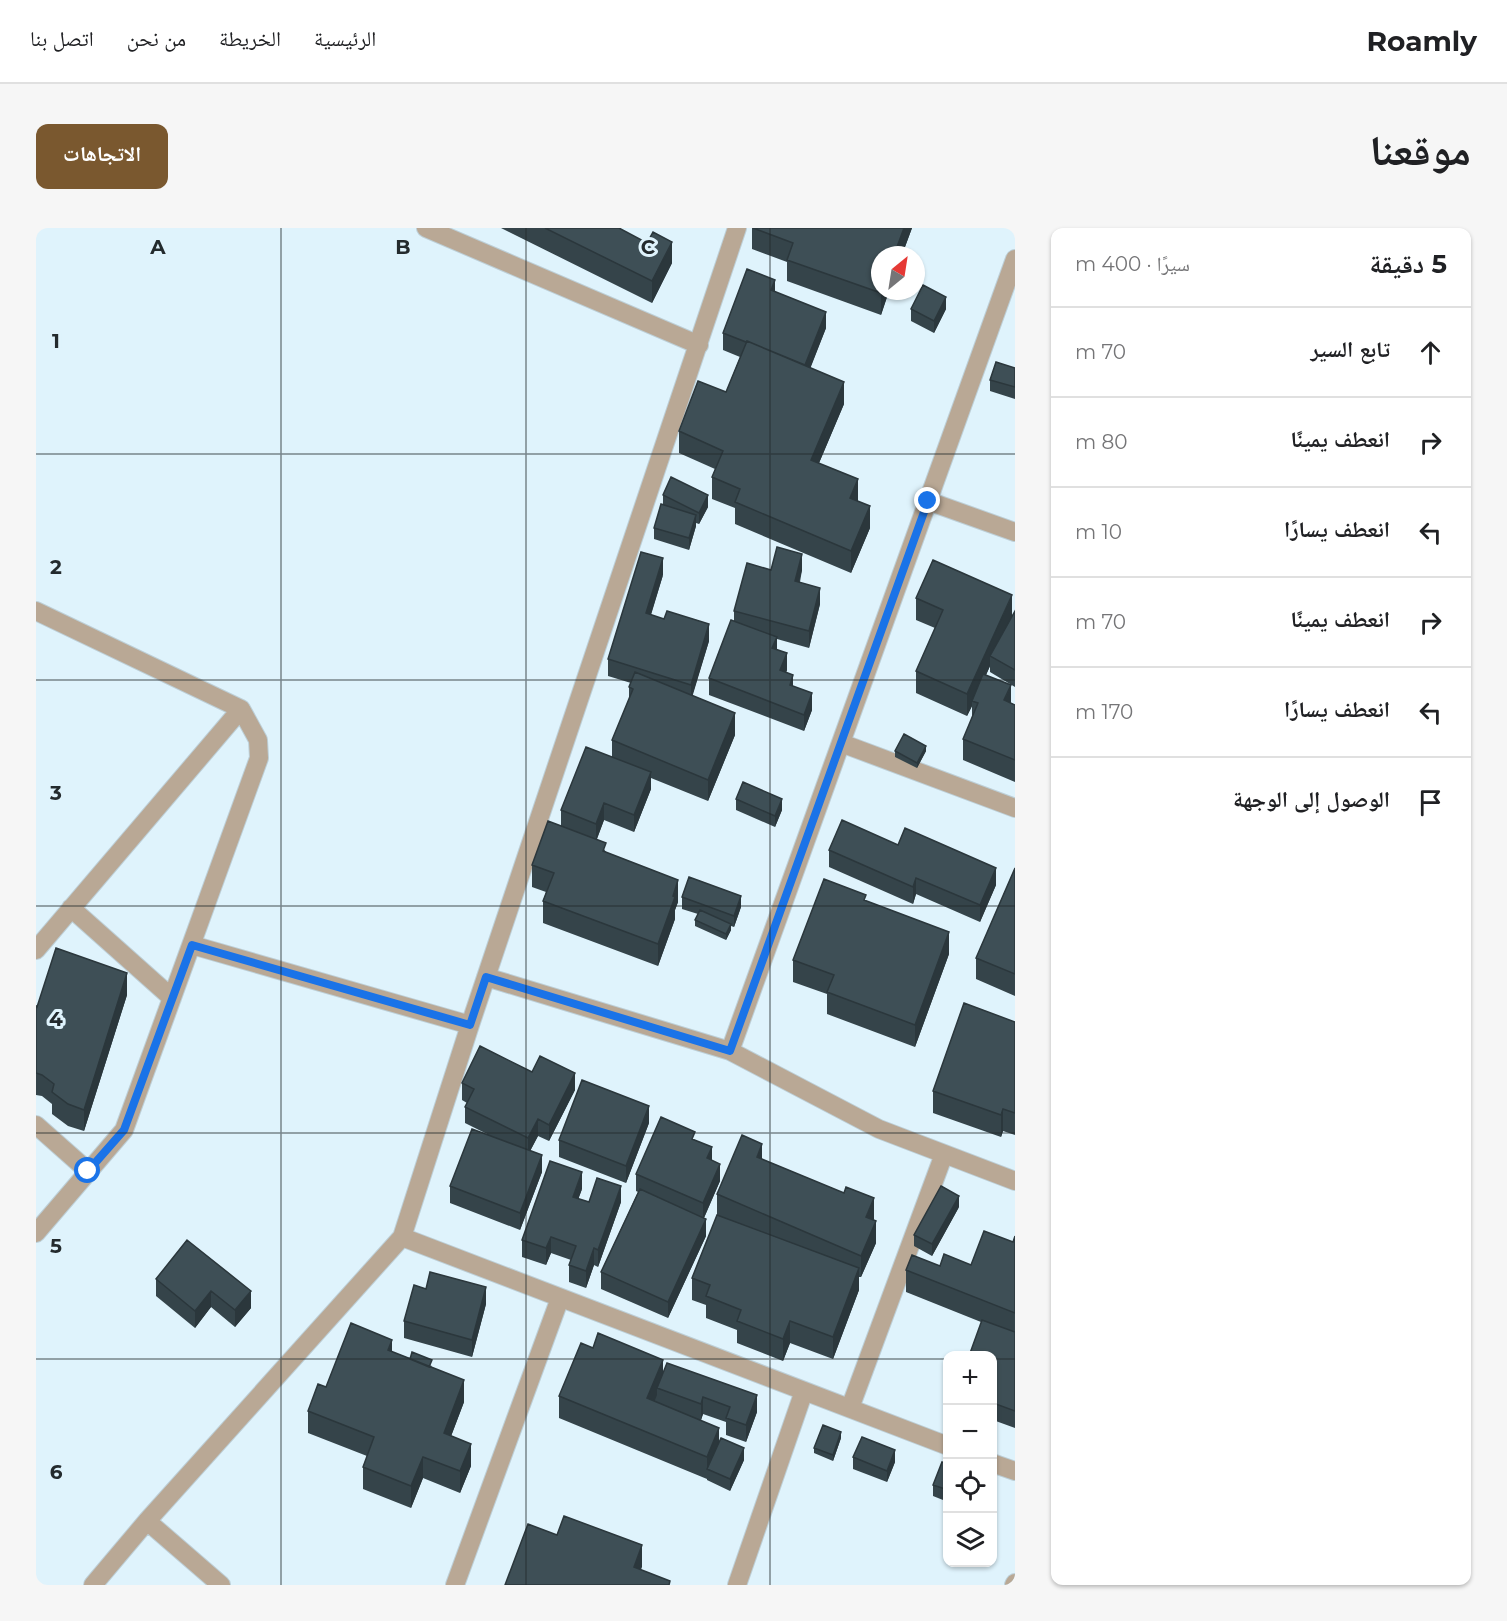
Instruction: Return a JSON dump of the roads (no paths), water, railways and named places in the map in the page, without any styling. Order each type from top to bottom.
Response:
[{"type":"street","points":[[426,228],[699,345]]},
{"type":"street","points":[[93,1585],[147,1521],[402,1237],[470,1025],[737,228]]},
{"type":"street","points":[[730,1051],[1015,259]]},
{"type":"street","points":[[928,501],[1015,532]]},
{"type":"street","points":[[36,611],[242,710],[258,740],[259,758],[124,1130],[36,1233]]},
{"type":"street","points":[[36,950],[242,710]]},
{"type":"street","points":[[841,743],[1015,808]]},
{"type":"street","points":[[71,908],[172,998]]},
{"type":"street","points":[[192,945],[470,1025]]},
{"type":"street","points":[[486,977],[730,1051],[879,1129],[1015,1181]]},
{"type":"street","points":[[36,1125],[88,1171]]},
{"type":"street","points":[[850,1408],[944,1154]]},
{"type":"street","points":[[402,1237],[943,1444]]},
{"type":"street","points":[[454,1585],[560,1298]]},
{"type":"street","points":[[737,1585],[804,1391]]},
{"type":"street","points":[[997,1464],[1015,1471]]},
{"type":"street","points":[[147,1521],[221,1585]]}]
